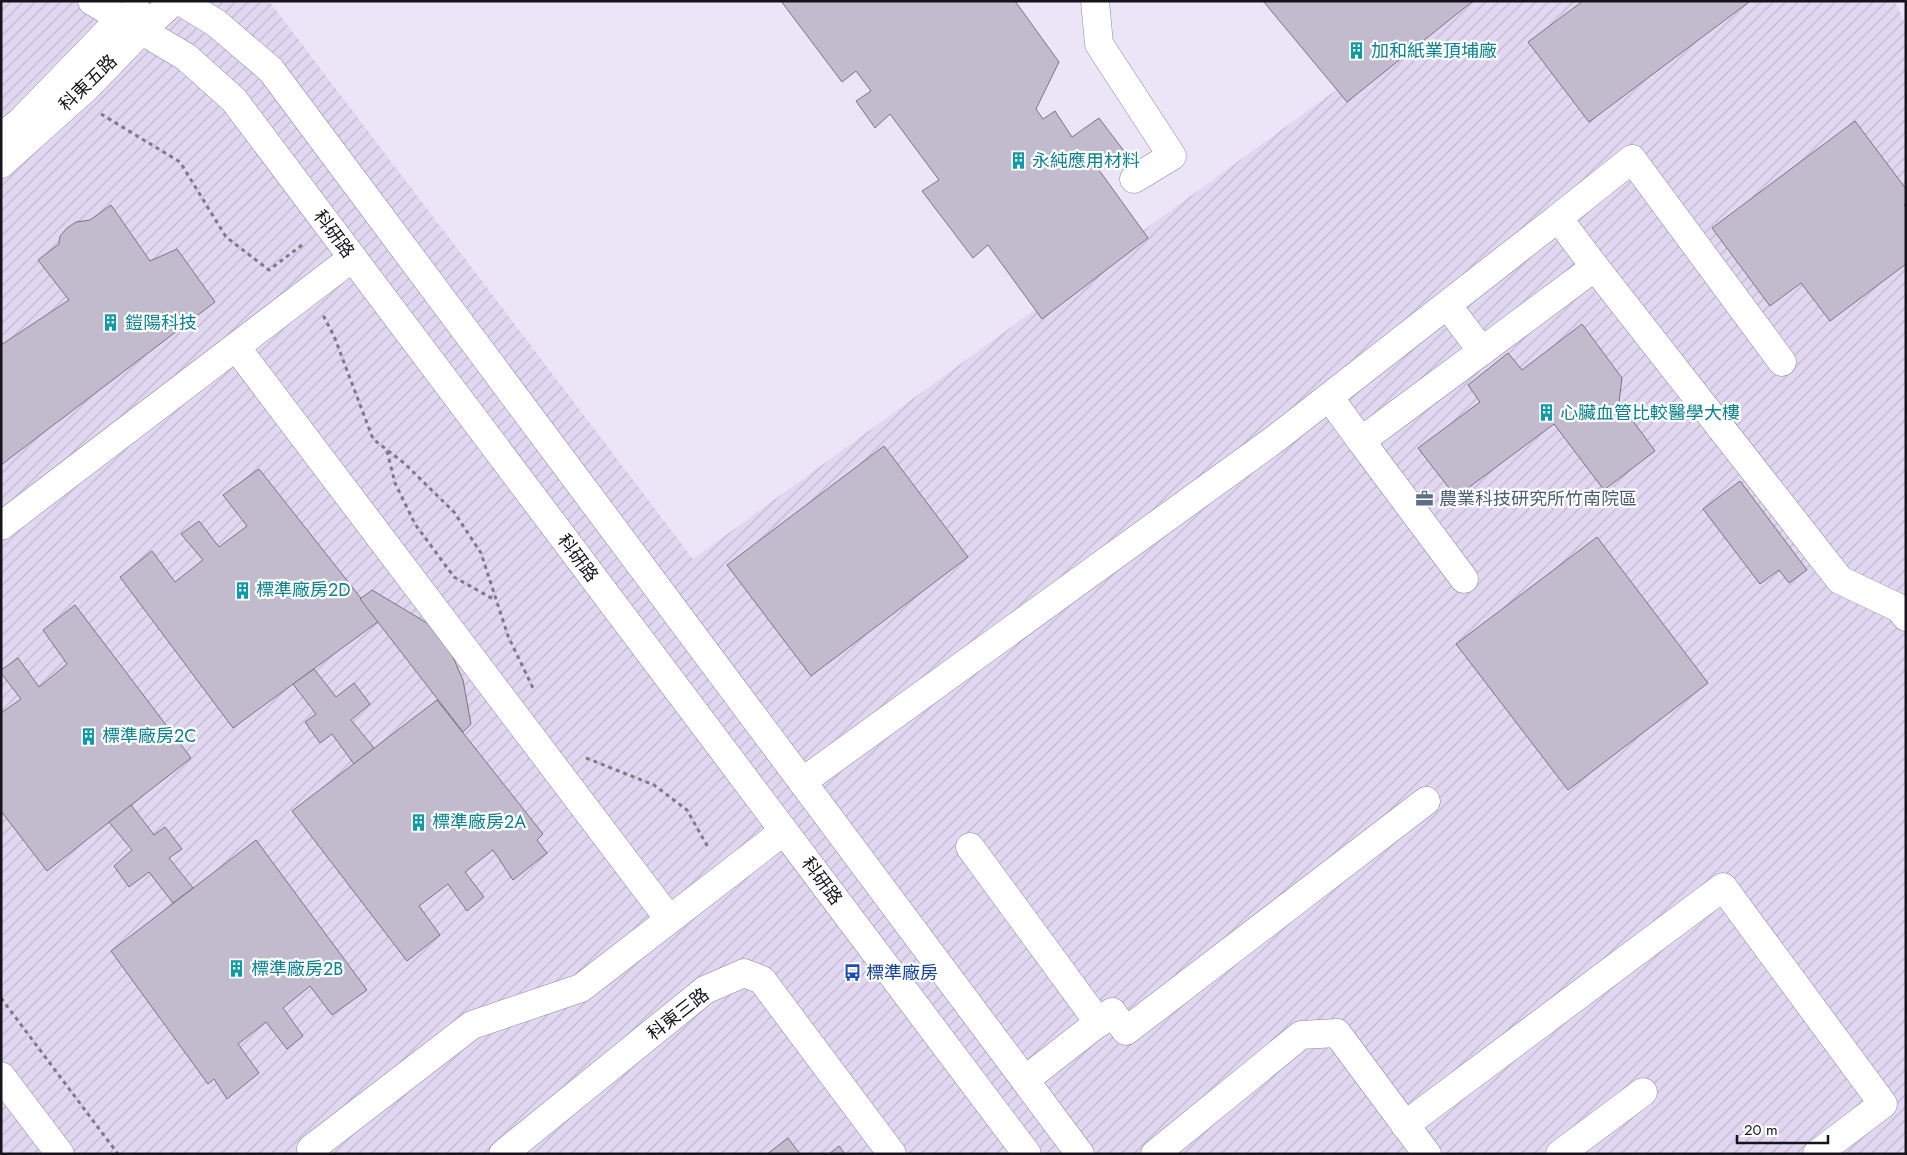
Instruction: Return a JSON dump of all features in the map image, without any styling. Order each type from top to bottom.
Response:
[{"type":"street","name":"科研路","points":[[92,1],[186,57],[234,100],[1028,1154]]},
{"type":"street","name":"科東五路","points":[[1,137],[132,24],[172,1]]},
{"type":"street","points":[[180,1],[216,23],[271,70],[1080,1154]]},
{"type":"street","points":[[1095,1],[1099,44],[1172,156],[1134,179]]},
{"type":"street","name":"科東五路","points":[[1,164],[87,87],[132,24]]},
{"type":"street","points":[[802,782],[1275,439],[1632,159],[1782,362]]},
{"type":"street","points":[[1558,218],[1840,580],[1900,608],[1906,617]]},
{"type":"street","points":[[1,526],[352,258]]},
{"type":"street","points":[[1361,441],[1595,267]]},
{"type":"street","points":[[1447,305],[1482,351]]},
{"type":"street","points":[[236,347],[670,919]]},
{"type":"street","points":[[1329,397],[1464,579]]},
{"type":"street","points":[[1025,1080],[1112,1012],[1126,1031],[1426,801]]},
{"type":"street","points":[[311,1149],[472,1025],[580,988],[784,831]]},
{"type":"street","points":[[970,847],[1099,1023]]},
{"type":"street","points":[[1405,1125],[1723,887],[1883,1104],[1817,1154]]},
{"type":"street","name":"科東三路","points":[[503,1154],[705,990],[744,973],[762,980],[892,1154]]},
{"type":"street","points":[[1155,1154],[1301,1035],[1337,1033],[1426,1154]]},
{"type":"street","points":[[1,1076],[60,1154]]},
{"type":"street","points":[[1560,1154],[1644,1092]]},
{"type":"path","points":[[98,112],[180,162],[226,238],[269,270],[302,245]]},
{"type":"path","points":[[331,311],[324,317],[334,336],[373,439],[404,463],[454,512],[481,553],[508,636],[534,689]]},
{"type":"path","points":[[387,450],[395,483],[415,524],[454,577],[496,600]]},
{"type":"path","points":[[581,752],[587,760],[654,786],[687,810],[709,849]]},
{"type":"path","points":[[1,998],[118,1154]]},
{"type":"shaded area","points":[[1,1],[269,1],[693,559],[1458,1],[1895,1],[1906,26],[1906,1154],[1,1154]]},
{"type":"building","name":"永純應用材料","points":[[781,1],[1015,1],[1059,62],[1036,109],[1043,119],[1055,111],[1072,137],[1099,118],[1124,151],[1099,170],[1148,238],[1042,319],[988,245],[973,258],[922,191],[939,180],[890,114],[875,128],[856,101],[871,91],[856,71],[842,82]]},
{"type":"building","name":"加和紙業頂埔廠","points":[[1263,1],[1473,1],[1347,102]]},
{"type":"building","points":[[1583,1],[1749,2],[1589,122],[1528,42]]},
{"type":"building","points":[[1855,121],[1906,189],[1906,204],[1904,205],[1906,207],[1906,264],[1830,321],[1801,283],[1770,306],[1712,228]]},
{"type":"building","name":"鎧陽科技","points":[[111,205],[150,261],[177,249],[215,302],[1,465],[1,345],[69,300],[38,260],[59,244],[60,236],[67,228],[76,222],[90,220]]},
{"type":"building","name":"心臟血管比較醫學大樓","points":[[1582,324],[1622,378],[1619,402],[1655,451],[1604,490],[1554,424],[1456,497],[1418,448],[1480,402],[1468,385],[1508,353],[1522,370]]},
{"type":"building","points":[[884,446],[968,557],[811,676],[727,565]]},
{"type":"building","name":"標準廠房2D","points":[[259,469],[379,621],[233,728],[120,577],[152,551],[175,582],[203,560],[181,534],[199,521],[219,547],[247,526],[223,495]]},
{"type":"building","points":[[1740,481],[1807,570],[1789,583],[1779,570],[1760,584],[1703,509]]},
{"type":"building","points":[[1597,537],[1708,683],[1568,790],[1456,644]]},
{"type":"building","points":[[372,590],[427,623],[452,655],[463,680],[471,724],[463,732],[360,599]]},
{"type":"building","name":"標準廠房2C","points":[[75,605],[191,758],[47,871],[1,811],[1,713],[21,699],[1,673],[1,670],[18,658],[39,687],[67,664],[43,630]]},
{"type":"building","points":[[314,669],[336,697],[354,683],[370,704],[351,720],[374,748],[354,764],[332,734],[320,743],[305,722],[316,714],[293,684]]},
{"type":"building","name":"標準廠房2A","points":[[437,700],[543,834],[537,840],[547,853],[513,880],[493,850],[465,872],[484,897],[467,911],[448,884],[419,906],[440,935],[407,961],[292,811]]},
{"type":"building","points":[[131,805],[154,835],[165,827],[182,849],[169,858],[193,888],[173,903],[149,872],[129,887],[114,866],[132,850],[109,822]]},
{"type":"building","name":"標準廠房2B","points":[[256,840],[367,990],[332,1015],[310,986],[283,1008],[303,1036],[287,1049],[266,1022],[238,1044],[259,1073],[227,1099],[214,1079],[208,1084],[111,951]]},
{"type":"building","points":[[788,1138],[800,1154],[767,1154]]},
{"type":"building","points":[[839,1146],[845,1154],[829,1154]]},
{"type":"place","name":"加和紙業頂埔廠","points":[[1357,51]]},
{"type":"place","name":"永純應用材料","points":[[1018,161]]},
{"type":"place","name":"鎧陽科技","points":[[111,323]]},
{"type":"place","name":"心臟血管比較醫學大樓","points":[[1546,413]]},
{"type":"place","name":"農業科技研究所竹南院區","points":[[1425,499]]},
{"type":"place","name":"標準廠房2D","points":[[242,590]]},
{"type":"place","name":"標準廠房2C","points":[[88,736]]},
{"type":"place","name":"標準廠房2A","points":[[418,822]]},
{"type":"place","name":"標準廠房2B","points":[[237,969]]},
{"type":"place","name":"標準廠房","points":[[852,973]]}]
